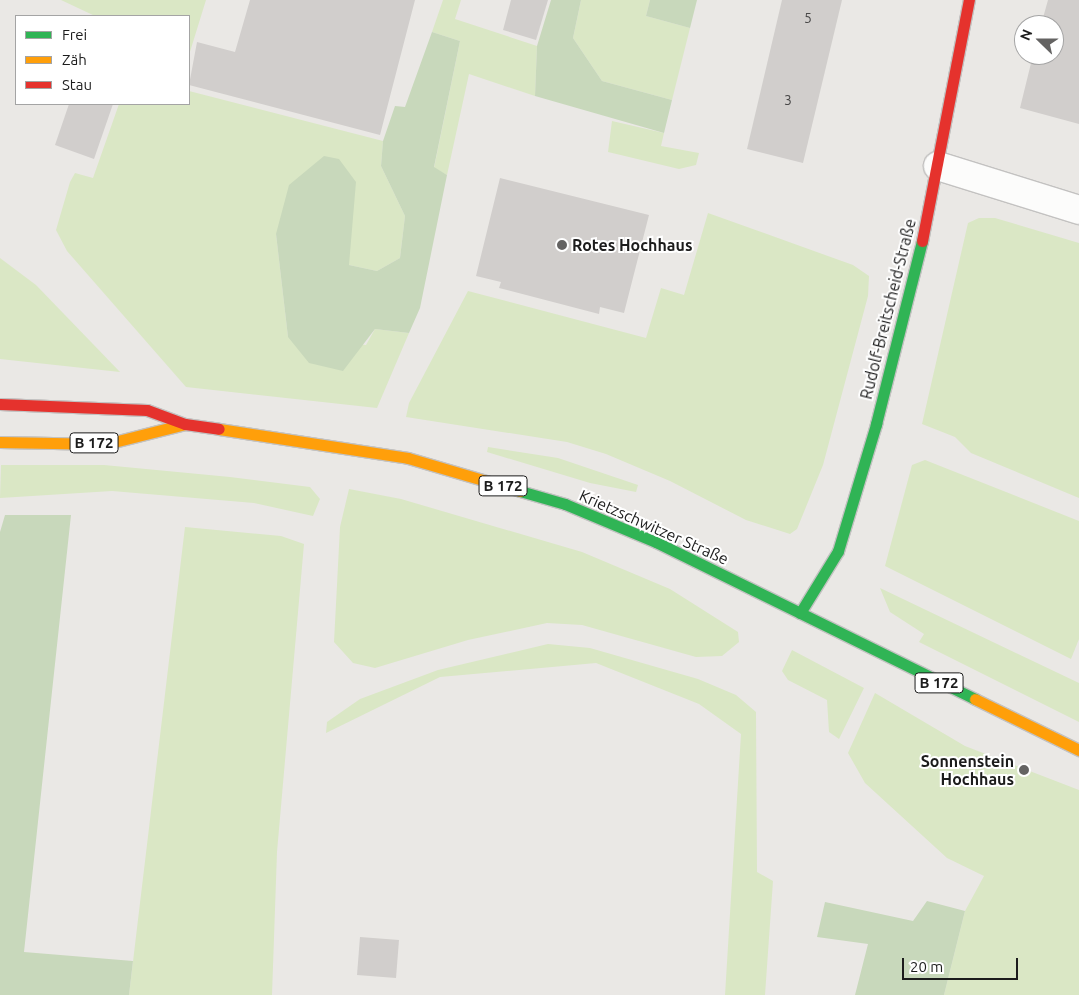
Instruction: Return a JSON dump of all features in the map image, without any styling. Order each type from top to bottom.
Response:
[{"type":"main road","name":"Rudolf-Breitscheid-Straße","points":[[800,613],[841,542],[916,274],[969,0]]},
{"type":"main road","name":"Krietzschwitzer Straße","points":[[0,404],[147,410],[185,424],[408,458],[565,504],[656,542],[1079,750]]},
{"type":"main road","name":"Krietzschwitzer Straße","points":[[0,442],[106,444],[185,424]]},
{"type":"street","points":[[938,166],[1079,210]]},
{"type":"green space","points":[[61,0],[206,0],[190,52],[190,15],[93,15]]},
{"type":"green space","points":[[443,0],[461,0],[455,19],[537,46],[535,96],[469,74],[447,175],[434,168],[460,41],[432,32]]},
{"type":"green space","points":[[551,0],[581,0],[573,38],[602,81],[672,100],[664,133],[535,96],[537,46]]},
{"type":"green space","points":[[581,0],[650,0],[646,16],[690,28],[672,100],[602,81],[573,38]]},
{"type":"green space","points":[[650,0],[697,0],[690,28],[646,16]]},
{"type":"green space","points":[[432,32],[460,41],[434,167],[447,175],[420,308],[409,333],[375,329],[343,371],[309,363],[288,337],[276,234],[289,185],[324,156],[339,159],[356,182],[349,265],[377,271],[400,258],[405,216],[381,166],[383,141],[395,106],[405,107]]},
{"type":"green space","points":[[190,91],[383,141],[381,166],[405,216],[400,258],[377,271],[349,265],[349,227],[276,234],[288,337],[366,345],[375,329],[409,333],[377,408],[186,387],[67,251],[56,230],[70,182],[75,173],[93,178],[119,105],[190,105]]},
{"type":"green space","points":[[612,121],[664,133],[661,146],[699,153],[696,165],[679,169],[608,152]]},
{"type":"green space","points":[[708,213],[853,265],[869,276],[868,296],[823,465],[797,529],[790,534],[746,520],[670,481],[606,454],[567,442],[406,417],[409,403],[468,291],[646,338],[661,288],[684,295]]},
{"type":"green space","points":[[979,218],[995,218],[1079,243],[1079,498],[971,453],[955,437],[922,424],[968,223]]},
{"type":"green space","points":[[0,258],[36,285],[120,372],[0,359]]},
{"type":"green space","points":[[488,447],[558,458],[638,485],[636,492],[590,483],[487,452]]},
{"type":"green space","points":[[925,460],[1079,521],[1079,639],[1071,659],[885,566],[912,465]]},
{"type":"green space","points":[[1,465],[104,465],[230,477],[310,487],[320,499],[313,516],[254,503],[112,491],[0,498]]},
{"type":"green space","points":[[349,489],[401,499],[582,552],[670,589],[738,632],[739,642],[722,656],[696,657],[582,625],[547,623],[468,640],[375,668],[353,663],[334,642],[340,527]]},
{"type":"green space","points":[[5,515],[71,515],[24,952],[133,961],[129,995],[0,995],[0,532]]},
{"type":"green space","points":[[185,527],[281,536],[304,544],[277,852],[272,995],[129,995]]},
{"type":"green space","points":[[880,588],[1079,683],[1079,722],[919,642],[924,634],[890,612]]},
{"type":"green space","points":[[548,644],[590,648],[698,679],[736,695],[756,712],[757,872],[773,881],[765,995],[725,995],[741,734],[699,704],[596,663],[440,677],[326,733],[327,722],[360,699],[438,670]]},
{"type":"green space","points":[[792,650],[864,688],[839,739],[829,732],[827,700],[788,680],[782,671]]},
{"type":"green space","points":[[875,693],[965,746],[1079,790],[1079,995],[944,995],[965,911],[984,876],[947,858],[865,783],[848,753]]},
{"type":"green space","points":[[927,901],[965,911],[944,995],[855,995],[868,944],[817,937],[825,902],[913,921]]},
{"type":"building","points":[[250,0],[415,0],[380,135],[190,85],[197,42],[235,52]]},
{"type":"building","points":[[511,0],[548,0],[536,40],[503,30]]},
{"type":"building","points":[[782,0],[842,0],[803,163],[747,149]]},
{"type":"building","points":[[1048,0],[1079,0],[1079,124],[1020,108],[1031,65],[1064,65],[1064,15],[1044,15]]},
{"type":"building","points":[[69,105],[113,105],[94,159],[55,145]]},
{"type":"building","name":"Rotes Hochhaus","points":[[500,178],[649,215],[624,313],[600,307],[599,314],[499,288],[501,282],[476,276]]},
{"type":"building","points":[[360,937],[399,940],[396,978],[357,975]]},
{"type":"traffic: fast","points":[[800,613],[838,551],[876,424],[922,241]]},
{"type":"traffic: fast","points":[[520,491],[565,504],[656,542],[975,699]]},
{"type":"traffic: slow","points":[[0,442],[106,444],[185,424]]},
{"type":"traffic: slow","points":[[219,429],[408,458],[520,491]]},
{"type":"traffic: slow","points":[[975,699],[1079,750]]},
{"type":"traffic: jam","points":[[922,241],[969,0]]},
{"type":"traffic: jam","points":[[0,404],[147,410],[185,424],[219,429]]},
{"type":"place","name":"Rotes Hochhaus","points":[[562,245]]},
{"type":"place","name":"Sonnenstein Hochhaus","points":[[1024,770]]}]
